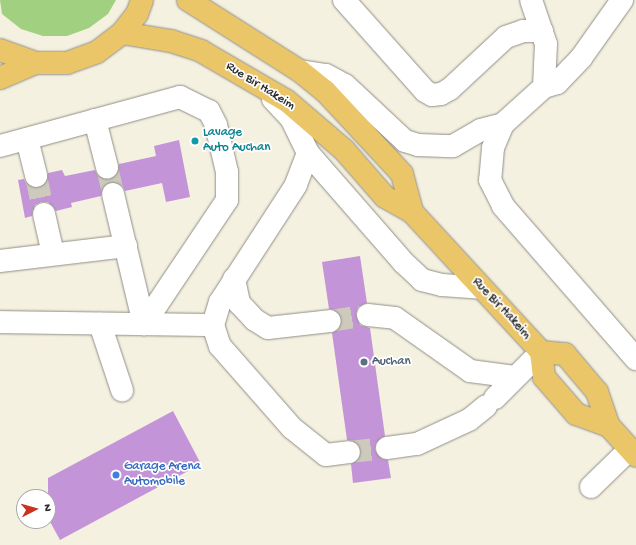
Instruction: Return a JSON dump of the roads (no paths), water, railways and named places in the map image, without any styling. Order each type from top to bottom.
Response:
[{"type":"main road","points":[[0,50],[35,63],[67,63],[97,52],[122,33],[137,14],[142,0]]},
{"type":"main road","name":"Rue Bir Hakeim","points":[[188,0],[300,71],[351,116],[402,174],[412,212]]},
{"type":"main road","name":"Rue Bir Hakeim","points":[[122,33],[172,41],[201,51],[287,101],[344,150],[385,197],[412,212],[541,352],[544,377],[576,414],[609,426]]},
{"type":"main road","points":[[0,78],[35,63]]},
{"type":"main road","name":"Rue Bir Hakeim","points":[[541,352],[565,354],[597,392],[609,426],[633,453]]},
{"type":"lane","points":[[344,0],[425,91],[432,94],[441,94],[450,89],[506,37],[523,31],[542,31]]},
{"type":"lane","points":[[532,0],[542,31],[546,50],[544,87]]},
{"type":"lane","points":[[622,0],[581,58],[557,83],[544,87],[503,124],[493,148],[490,180],[504,206],[636,359]]},
{"type":"lane","points":[[300,71],[326,75],[345,85],[405,141],[418,145],[452,146],[481,130],[503,124]]},
{"type":"lane","points":[[258,84],[292,118],[308,153],[404,263],[422,280],[442,285],[481,288]]},
{"type":"lane","points":[[0,146],[180,97],[209,111],[216,125],[227,172],[227,200],[144,324]]},
{"type":"lane","points":[[95,120],[107,167]]},
{"type":"lane","points":[[27,139],[36,176]]},
{"type":"lane","points":[[308,153],[296,185],[220,302],[214,325],[220,346],[292,428],[326,454],[349,452]]},
{"type":"lane","points":[[113,194],[144,324]]},
{"type":"lane","points":[[44,214],[53,254]]},
{"type":"lane","points":[[0,261],[126,246]]},
{"type":"lane","points":[[234,279],[239,303],[255,320],[268,328],[330,321]]},
{"type":"lane","points":[[368,315],[395,318],[470,371],[515,377]]},
{"type":"lane","points":[[0,322],[214,325]]},
{"type":"lane","points":[[100,324],[122,390]]},
{"type":"lane","points":[[387,448],[416,444],[469,420],[491,402],[541,352]]},
{"type":"lane","points":[[591,487],[633,453]]},
{"type":"tunnel","points":[[107,167],[113,194]]},
{"type":"tunnel","points":[[36,176],[44,214]]},
{"type":"tunnel","points":[[330,321],[368,315]]},
{"type":"tunnel","points":[[349,452],[387,448]]},
{"type":"place","name":"Lavage Auto Auchan","points":[[195,141]]},
{"type":"place","name":"Auchan","points":[[364,362]]},
{"type":"place","name":"Garage Arena Automobile","points":[[116,475]]}]
